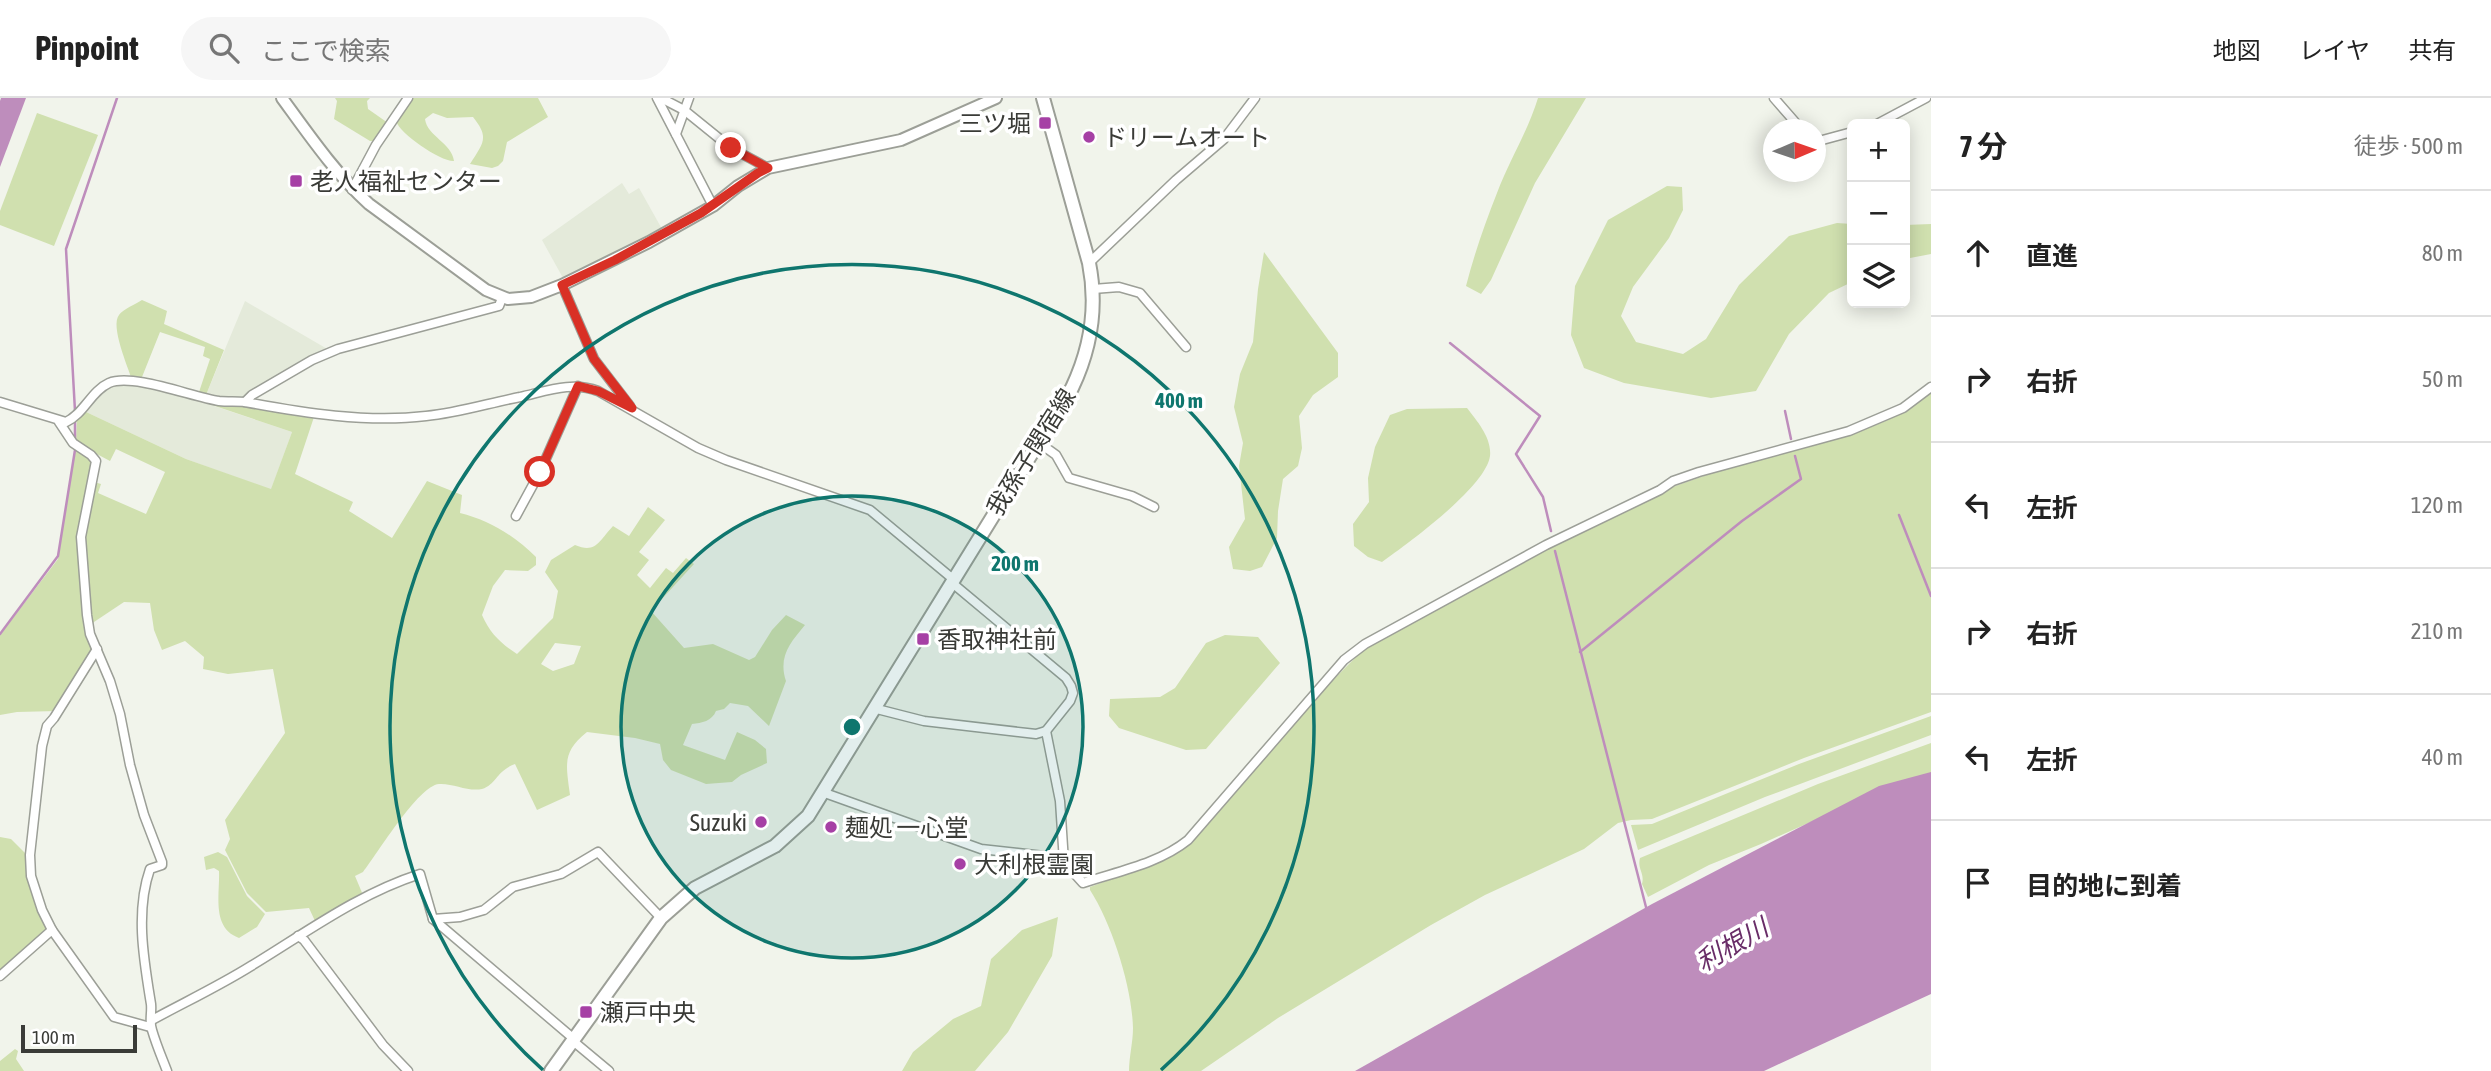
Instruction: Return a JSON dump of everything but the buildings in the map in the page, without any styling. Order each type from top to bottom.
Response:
[{"type":"main road","name":"我孫子関宿線","points":[[551,1071],[661,918],[695,888],[767,851],[786,838],[808,816],[1072,388],[1082,365],[1092,327],[1093,289],[1089,263],[1044,98]]},
{"type":"street","points":[[282,98],[352,190],[476,282],[502,298],[531,297],[615,260],[713,206],[738,186],[768,168],[901,140],[996,98]]},
{"type":"street","points":[[352,190],[376,145],[408,98]]},
{"type":"street","points":[[659,98],[684,110],[731,148],[768,168]]},
{"type":"street","points":[[659,98],[713,206]]},
{"type":"street","points":[[676,134],[689,98]]},
{"type":"street","points":[[1089,263],[1176,180],[1224,139],[1255,98]]},
{"type":"street","points":[[1774,98],[1792,119]]},
{"type":"street","points":[[1886,119],[1926,98]]},
{"type":"street","points":[[1826,139],[1847,133]]},
{"type":"street","points":[[562,285],[594,359],[632,408]]},
{"type":"street","points":[[1093,289],[1119,286],[1140,293],[1186,347]]},
{"type":"street","points":[[245,402],[252,395],[312,360],[338,349],[499,306],[502,298]]},
{"type":"street","points":[[0,402],[60,422],[71,420],[102,388],[110,383],[124,381],[163,387],[218,401],[245,402],[366,419],[426,416],[578,386],[598,391],[698,448],[870,510],[1066,678],[1072,686],[1073,694],[1046,731],[1036,734],[924,721],[873,708]]},
{"type":"street","points":[[516,516],[540,472],[578,386]]},
{"type":"street","points":[[822,793],[981,849],[1053,857],[1063,862],[1083,883],[1141,865],[1177,849],[1200,828],[1344,660],[1365,644],[1521,558],[1660,490],[1673,481],[1742,459],[1849,431],[1903,408],[1931,387]]},
{"type":"street","points":[[60,422],[73,443],[91,454],[96,461],[80,537],[87,615],[90,634],[120,714],[144,815],[162,862],[162,865],[150,869],[146,880],[142,917],[151,1023],[167,1071]]},
{"type":"street","points":[[1038,442],[1056,455],[1069,478],[1132,496],[1154,507]]},
{"type":"street","points":[[97,649],[47,726],[42,746],[30,855],[31,876],[52,930],[114,1017],[151,1023],[249,968],[370,893],[421,874],[433,919],[609,1071]]},
{"type":"street","points":[[1046,731],[1060,801],[1063,862]]},
{"type":"street","points":[[433,919],[473,915],[484,910],[513,887],[561,874],[598,852],[661,918]]},
{"type":"street","points":[[0,976],[52,930]]},
{"type":"street","points":[[298,936],[304,940],[383,1045],[408,1071]]},
{"type":"shaded area","points":[[622,183],[629,194],[639,188],[662,229],[609,258],[563,278],[542,240]]},
{"type":"shaded area","points":[[245,301],[329,350],[240,399],[206,395]]},
{"type":"shaded area","points":[[121,382],[163,389],[292,432],[271,490],[186,459],[84,411],[104,388]]},
{"type":"green space","points":[[335,98],[370,98],[367,101],[368,109],[388,123],[374,141],[370,141],[334,119],[337,101]]},
{"type":"green space","points":[[411,98],[538,98],[548,117],[507,142],[503,161],[492,168],[470,164],[483,141],[482,130],[473,117],[447,118],[433,113],[425,119],[430,130],[449,149],[454,161],[440,157],[413,140],[396,121]]},
{"type":"green space","points":[[1538,98],[1586,98],[1535,183],[1491,280],[1481,294],[1466,286],[1497,193]]},
{"type":"green space","points":[[37,113],[98,135],[54,246],[0,225],[0,211]]},
{"type":"green space","points":[[1667,186],[1682,187],[1683,210],[1669,238],[1633,287],[1621,316],[1636,342],[1683,354],[1706,339],[1739,285],[1789,236],[1837,223],[1847,224],[1847,284],[1829,293],[1789,334],[1756,391],[1711,398],[1624,383],[1584,368],[1571,335],[1575,286],[1608,220]]},
{"type":"green space","points":[[1931,224],[1931,254],[1910,258],[1910,225]]},
{"type":"green space","points":[[1264,252],[1338,353],[1338,377],[1313,395],[1299,416],[1302,448],[1298,466],[1283,479],[1277,538],[1262,567],[1250,571],[1233,569],[1229,547],[1245,519],[1239,466],[1243,443],[1234,407],[1240,374],[1253,342]]},
{"type":"green space","points":[[142,300],[167,311],[164,324],[224,350],[206,395],[199,394],[210,359],[203,356],[205,347],[160,332],[140,382],[132,380],[118,337],[117,320],[123,311]]},
{"type":"green space","points":[[1931,393],[1931,712],[1804,758],[1652,819],[1618,823],[1584,849],[1485,895],[1431,925],[1278,1018],[1201,1071],[1129,1071],[1133,1028],[1125,975],[1106,920],[1090,887],[1167,859],[1191,844],[1334,679],[1362,651],[1589,525],[1647,496],[1735,465],[1854,434],[1888,420]]},
{"type":"green space","points":[[200,401],[315,414],[295,474],[353,502],[349,511],[392,538],[427,481],[462,495],[460,513],[501,530],[536,557],[536,565],[528,571],[505,570],[493,586],[482,615],[496,637],[517,654],[553,618],[558,591],[545,572],[551,560],[575,545],[593,547],[613,526],[629,536],[648,507],[665,520],[639,552],[649,560],[637,575],[650,588],[666,568],[673,573],[686,558],[694,564],[651,611],[684,648],[713,644],[749,660],[755,657],[772,630],[786,615],[805,625],[787,651],[783,665],[786,681],[769,726],[748,706],[730,703],[724,709],[716,711],[709,719],[692,724],[683,745],[725,760],[737,732],[755,740],[766,749],[767,763],[732,782],[706,784],[671,770],[663,760],[660,744],[587,732],[573,746],[568,759],[570,795],[537,810],[515,764],[482,789],[439,784],[420,796],[363,872],[355,876],[363,895],[315,921],[309,908],[266,912],[247,893],[225,850],[230,839],[225,820],[285,733],[273,669],[228,674],[203,669],[204,657],[185,641],[162,650],[154,630],[150,603],[124,602],[94,622],[89,629],[95,648],[57,711],[0,715],[0,635],[58,559],[76,447],[93,460],[94,482],[101,484],[98,493],[146,514],[165,472],[116,449],[110,461],[76,443],[77,417],[84,411],[186,459],[271,489],[292,432]],"holes":[[[555,643],[581,646],[574,664],[553,671],[541,664]]]},
{"type":"green space","points":[[1467,408],[1489,443],[1490,456],[1485,469],[1461,498],[1409,542],[1382,562],[1368,557],[1354,546],[1353,524],[1369,502],[1368,478],[1375,447],[1390,415],[1407,409]]},
{"type":"green space","points":[[1225,635],[1258,637],[1280,663],[1206,749],[1186,750],[1119,728],[1109,716],[1110,699],[1160,697],[1175,688],[1206,643]]},
{"type":"green space","points":[[1931,716],[1931,735],[1765,797],[1638,850],[1631,825],[1652,824],[1799,764]]},
{"type":"green space","points":[[1931,743],[1931,775],[1876,793],[1709,865],[1648,897],[1642,884],[1640,858],[1818,784]]},
{"type":"green space","points":[[0,837],[11,839],[29,857],[50,929],[0,974]]},
{"type":"green space","points":[[218,852],[227,857],[247,896],[265,914],[257,927],[239,938],[224,927],[221,918],[218,900],[219,871],[214,868],[206,870],[204,857]]},
{"type":"green space","points":[[1058,917],[1052,956],[1008,1032],[975,1071],[902,1071],[913,1052],[953,1019],[981,1006],[991,959],[1022,930]]},
{"type":"green space","points":[[15,1049],[18,1051],[16,1059],[24,1071],[0,1071],[0,1061]]},
{"type":"water","points":[[1,98],[26,98],[0,167],[0,101]]},
{"type":"water","name":"利根川","points":[[1931,772],[1931,994],[1764,1071],[1355,1071],[1652,904],[1879,786]]},
{"type":"waterway","points":[[75,411],[66,249],[117,98]]},
{"type":"waterway","points":[[1450,343],[1540,416],[1516,454],[1543,497],[1551,531]]},
{"type":"waterway","points":[[1785,411],[1791,439]]},
{"type":"waterway","points":[[75,421],[75,439]]},
{"type":"waterway","points":[[0,634],[58,556],[75,450]]},
{"type":"waterway","points":[[1580,652],[1742,521],[1801,479],[1795,456]]},
{"type":"waterway","points":[[1899,515],[1931,596]]},
{"type":"waterway","points":[[1555,551],[1647,911]]},
{"type":"place","name":"三ツ堀","points":[[1045,123]]},
{"type":"place","name":"ドリームオート","points":[[1089,137]]},
{"type":"place","name":"老人福祉センター","points":[[296,181]]},
{"type":"place","name":"香取神社前","points":[[923,639]]},
{"type":"place","name":"Suzuki","points":[[761,822]]},
{"type":"place","name":"麺処 一心堂","points":[[831,827]]},
{"type":"place","name":"大利根霊園","points":[[960,864]]},
{"type":"place","name":"瀬戸中央","points":[[586,1012]]},
{"type":"route","points":[[540,472],[578,386],[598,391],[632,408],[594,359],[562,285],[615,260],[701,213],[768,168],[731,148]]}]
